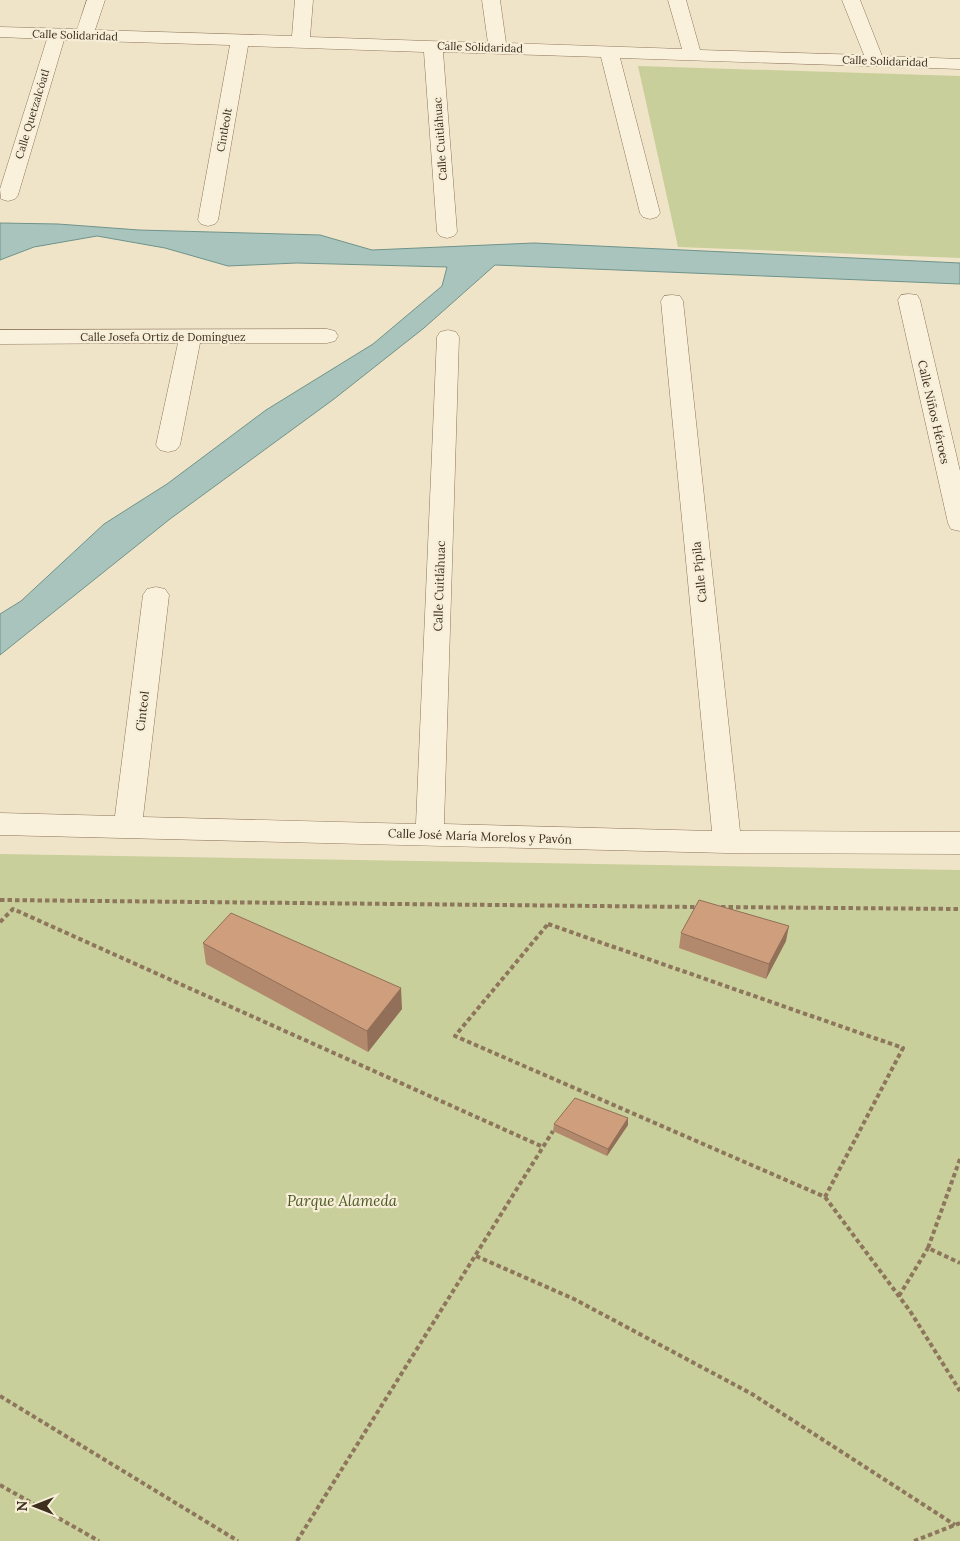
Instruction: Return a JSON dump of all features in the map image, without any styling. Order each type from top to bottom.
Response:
[{"type":"street","points":[[84,35],[96,0]]},
{"type":"street","points":[[301,41],[304,0]]},
{"type":"street","points":[[491,0],[498,48]]},
{"type":"street","points":[[677,0],[693,56]]},
{"type":"street","points":[[851,0],[875,61]]},
{"type":"street","name":"Calle Solidaridad","points":[[0,32],[960,64]]},
{"type":"street","name":"Calle Quetzalcóatl","points":[[8,195],[57,34]]},
{"type":"street","name":"Cintleolt","points":[[208,220],[240,40]]},
{"type":"street","name":"Calle Cuitláhuac","points":[[433,46],[447,232]]},
{"type":"street","points":[[610,52],[650,213]]},
{"type":"street","name":"Calle Niños Héroes","points":[[909,300],[960,523]]},
{"type":"street","name":"Calle Pípila","points":[[672,301],[727,842]]},
{"type":"street","name":"Calle Josefa Ortiz de Domínguez","points":[[0,337],[327,336]]},
{"type":"street","points":[[168,445],[190,337]]},
{"type":"street","name":"Calle Cuitláhuac","points":[[430,834],[448,337]]},
{"type":"street","name":"Cinteol","points":[[128,826],[156,595]]},
{"type":"street","name":"Calle José María Morelos y Pavón","points":[[0,824],[727,842],[960,843]]},
{"type":"path","points":[[0,900],[703,907]]},
{"type":"path","points":[[713,907],[960,910]]},
{"type":"path","points":[[0,922],[12,909],[541,1146]]},
{"type":"path","points":[[825,1197],[903,1048],[548,924],[455,1036],[825,1197],[899,1296],[960,1391]]},
{"type":"path","points":[[297,1541],[553,1131]]},
{"type":"path","points":[[899,1296],[928,1248],[960,1159]]},
{"type":"path","points":[[928,1248],[960,1263]]},
{"type":"path","points":[[476,1256],[574,1298],[752,1394],[957,1524]]},
{"type":"path","points":[[0,1396],[238,1541]]},
{"type":"path","points":[[0,1485],[99,1541]]},
{"type":"path","points":[[914,1541],[957,1524]]},
{"type":"green space","points":[[638,66],[960,76],[960,258],[678,247]]},
{"type":"green space","name":"Parque Alameda","points":[[0,854],[960,870],[960,1541],[0,1541]]},
{"type":"water","points":[[0,223],[58,224],[139,230],[320,235],[372,250],[534,243],[960,263],[960,284],[495,265],[424,328],[334,399],[170,519],[0,655],[0,614],[21,601],[104,524],[167,484],[266,410],[373,344],[442,286],[447,267],[297,263],[228,266],[165,248],[97,236],[34,247],[0,260]]},
{"type":"building","points":[[699,900],[789,926],[769,964],[681,933]]},
{"type":"building","points":[[231,913],[401,988],[367,1031],[203,943]]},
{"type":"building","points":[[575,1098],[628,1118],[608,1149],[554,1124]]}]
